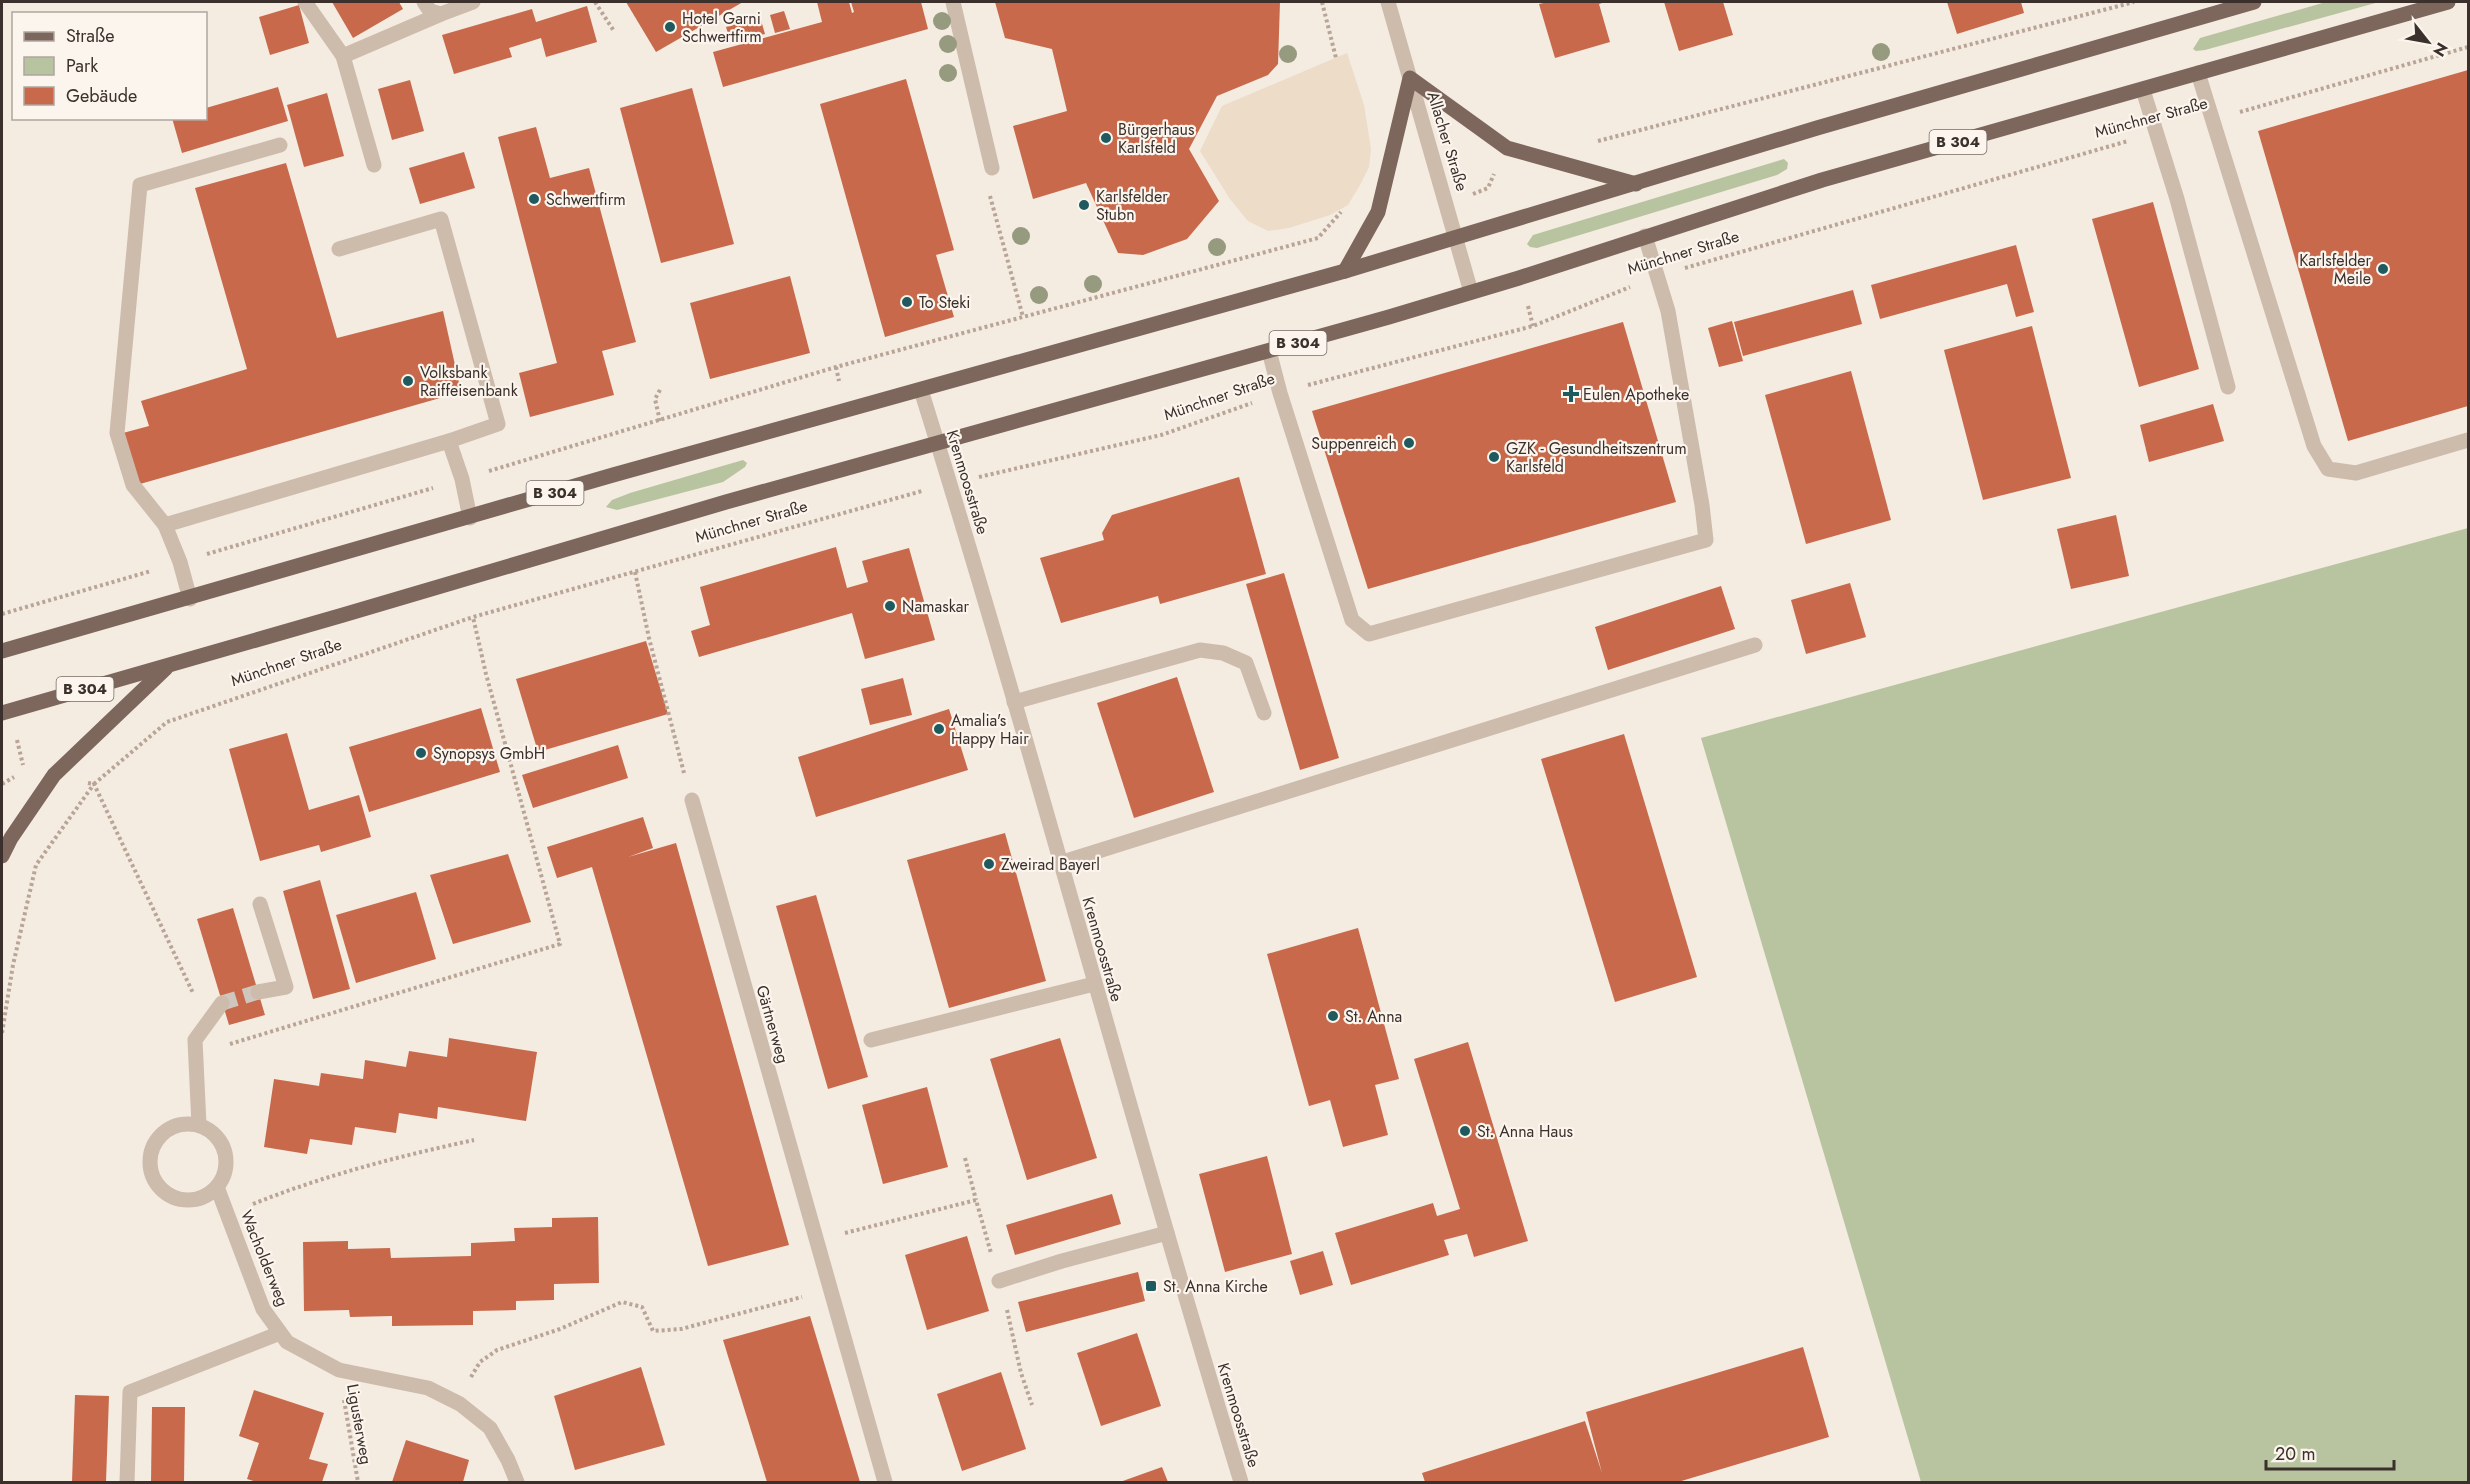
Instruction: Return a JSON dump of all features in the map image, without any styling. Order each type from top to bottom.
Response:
[{"type":"main road","name":"B 304","points":[[2,651],[190,599],[613,475],[1345,271],[1817,128],[2254,2]]},
{"type":"main road","name":"Münchner Straße","points":[[2,713],[726,502],[1472,292],[1822,180],[2448,2]]},
{"type":"main road","points":[[1345,271],[1378,212],[1410,78],[1507,147],[1636,184]]},
{"type":"main road","points":[[2,856],[11,838],[54,775],[168,666]]},
{"type":"street","points":[[305,2],[343,56],[374,165]]},
{"type":"street","points":[[424,2],[430,11],[441,14]]},
{"type":"street","points":[[343,56],[473,2]]},
{"type":"street","points":[[953,2],[992,168]]},
{"type":"street","name":"Allacher Straße","points":[[1388,2],[1472,292]]},
{"type":"street","points":[[2198,74],[2314,446],[2328,469],[2356,473],[2469,440]]},
{"type":"street","points":[[2143,90],[2228,387]]},
{"type":"street","points":[[190,599],[180,562],[165,525],[133,485],[117,433],[140,185],[280,145]]},
{"type":"street","points":[[165,525],[498,424],[441,219],[339,249]]},
{"type":"street","points":[[1269,351],[1280,393],[1352,620],[1369,634],[1706,540],[1668,311],[1645,236]]},
{"type":"street","name":"Krenmoosstraße","points":[[921,390],[1241,1482]]},
{"type":"street","points":[[448,441],[462,479],[470,518]]},
{"type":"street","points":[[1060,862],[1755,645]]},
{"type":"street","points":[[1014,702],[1200,650],[1223,653],[1246,663],[1264,713]]},
{"type":"street","name":"Gärtnerweg","points":[[692,800],[885,1482]]},
{"type":"street","points":[[258,992],[285,987],[260,904]]},
{"type":"street","points":[[870,1040],[1094,984]]},
{"type":"street","points":[[199,1125],[195,1040],[222,1003]]},
{"type":"street","points":[[185,1123],[199,1125],[213,1132],[222,1144],[227,1159],[225,1174],[217,1187],[207,1196],[193,1200],[180,1200],[166,1195],[156,1185],[150,1172],[149,1159],[152,1145],[172,1126],[185,1123]]},
{"type":"street","name":"Wacholderweg","points":[[217,1187],[263,1309],[287,1342],[339,1370],[428,1388],[460,1404],[490,1428],[517,1482]]},
{"type":"street","points":[[999,1281],[1062,1261],[1167,1233]]},
{"type":"street","points":[[127,1482],[129,1392],[280,1333]]},
{"type":"path","points":[[595,2],[614,31]]},
{"type":"path","points":[[1322,2],[1336,58]]},
{"type":"path","points":[[1590,143],[2134,2]]},
{"type":"path","name":"Münchner Straße","points":[[2212,120],[2469,47]]},
{"type":"path","name":"Münchner Straße","points":[[2,1033],[13,965],[36,865],[94,784],[167,723],[473,617],[950,483],[1161,435],[1280,393],[1533,326],[1657,276],[2157,133]]},
{"type":"path","points":[[1476,193],[1488,188],[1507,147]]},
{"type":"path","points":[[992,168],[987,183],[1023,317]]},
{"type":"path","points":[[2,614],[836,367],[1318,238],[1348,205],[1378,212]]},
{"type":"path","points":[[660,421],[655,399],[661,388]]},
{"type":"path","points":[[635,572],[649,638],[692,800]]},
{"type":"path","points":[[195,1040],[219,1047],[560,944],[486,674],[473,617]]},
{"type":"path","points":[[2,784],[25,771],[94,784],[207,1023]]},
{"type":"path","points":[[228,1214],[289,1190],[404,1155],[474,1140]]},
{"type":"path","points":[[965,1158],[999,1281],[1021,1373],[1032,1405]]},
{"type":"path","points":[[815,1241],[976,1200]]},
{"type":"path","points":[[460,1404],[469,1380],[480,1362],[497,1350],[560,1329],[622,1302],[642,1307],[653,1331],[681,1329],[829,1290]]},
{"type":"path","name":"Ligusterweg","points":[[339,1370],[358,1482]]},
{"type":"green space","points":[[2326,2],[2379,2],[2205,50],[2193,49],[2200,38]]},
{"type":"green space","points":[[1784,159],[1788,163],[1787,169],[1777,175],[1537,248],[1527,244],[1533,235]]},
{"type":"green space","points":[[743,460],[747,463],[745,467],[723,482],[617,510],[606,507],[612,500],[630,493]]},
{"type":"green space","points":[[2468,528],[2468,1482],[1921,1482],[1701,738]]},
{"type":"shaded area","points":[[1347,53],[1364,105],[1371,149],[1369,167],[1360,185],[1348,205],[1330,215],[1289,228],[1268,231],[1248,221],[1230,199],[1200,151],[1222,106]]},
{"type":"building","points":[[332,2],[399,2],[403,9],[353,38]]},
{"type":"building","name":"Hotel Garni Schwertfirm","points":[[626,2],[743,2],[656,52]]},
{"type":"building","points":[[817,2],[849,2],[852,13],[854,12],[851,2],[921,2],[928,29],[723,87],[713,52],[822,22]]},
{"type":"building","name":"Bürgerhaus Karlsfeld","points":[[995,2],[1280,2],[1278,64],[1268,75],[1217,96],[1189,149],[1219,201],[1187,239],[1143,255],[1118,253],[1086,183],[1033,199],[1013,126],[1067,111],[1052,49],[1005,38]]},
{"type":"building","points":[[1605,2],[1599,4],[1610,42],[1555,58],[1539,4]]},
{"type":"building","points":[[1664,2],[1723,2],[1733,35],[1679,51]]},
{"type":"building","points":[[1947,2],[2021,2],[2024,13],[1957,34]]},
{"type":"building","points":[[299,5],[309,43],[270,55],[259,17]]},
{"type":"building","points":[[587,6],[597,42],[546,57],[541,38],[509,48],[512,57],[454,74],[442,35],[532,9],[536,22]]},
{"type":"building","points":[[784,11],[790,29],[775,33],[770,15]]},
{"type":"building","points":[[760,17],[765,34],[731,43],[726,27]]},
{"type":"building","name":"Karlsfelder Meile","points":[[2468,70],[2468,406],[2348,441],[2258,131]]},
{"type":"building","points":[[906,79],[954,250],[936,255],[954,317],[885,337],[820,104]]},
{"type":"building","points":[[410,80],[424,131],[392,140],[378,89]]},
{"type":"building","points":[[278,87],[288,121],[182,153],[173,120],[207,120],[207,108]]},
{"type":"building","points":[[692,88],[734,244],[661,263],[620,108]]},
{"type":"building","points":[[327,93],[344,156],[304,167],[287,105]]},
{"type":"building","points":[[536,127],[550,178],[589,168],[636,342],[602,351],[614,395],[530,417],[519,373],[557,363],[498,137]]},
{"type":"building","points":[[464,152],[475,188],[420,204],[409,168]]},
{"type":"building","points":[[286,163],[337,338],[443,311],[461,392],[140,484],[123,433],[149,426],[141,401],[247,369],[195,188]]},
{"type":"building","points":[[2153,202],[2199,369],[2139,387],[2092,219]]},
{"type":"building","points":[[2016,245],[2034,312],[2016,317],[2007,284],[1880,319],[1871,285]]},
{"type":"building","points":[[790,276],[810,353],[710,379],[690,303]]},
{"type":"building","points":[[1853,290],[1862,324],[1743,356],[1734,322]]},
{"type":"building","points":[[1732,321],[1743,361],[1719,367],[1708,328]]},
{"type":"building","name":"GZK - Gesundheitszentrum Karlsfeld","points":[[1623,322],[1676,502],[1368,589],[1312,411]]},
{"type":"building","points":[[2032,326],[2071,478],[1983,500],[1944,350]]},
{"type":"building","points":[[1851,371],[1891,520],[1806,544],[1765,395]]},
{"type":"building","points":[[2213,404],[2224,441],[2149,462],[2140,425]]},
{"type":"building","points":[[1239,477],[1266,574],[1160,604],[1158,596],[1061,623],[1040,558],[1104,540],[1102,533],[1112,515]]},
{"type":"building","points":[[2116,515],[2129,576],[2071,589],[2057,529]]},
{"type":"building","points":[[836,547],[847,588],[868,582],[862,561],[909,548],[935,640],[865,659],[852,613],[699,657],[691,631],[710,625],[700,587]]},
{"type":"building","points":[[1284,573],[1339,758],[1300,770],[1246,584]]},
{"type":"building","points":[[1850,583],[1866,637],[1806,654],[1791,600]]},
{"type":"building","points":[[1721,586],[1735,629],[1608,670],[1595,627]]},
{"type":"building","points":[[646,641],[668,714],[538,752],[516,679]]},
{"type":"building","points":[[1177,677],[1214,792],[1134,818],[1097,703]]},
{"type":"building","points":[[903,678],[912,715],[870,725],[861,689]]},
{"type":"building","points":[[481,708],[500,772],[369,812],[349,747]]},
{"type":"building","points":[[949,709],[968,770],[816,817],[798,757]]},
{"type":"building","points":[[287,733],[309,810],[359,795],[371,837],[321,852],[319,845],[260,861],[229,749]]},
{"type":"building","points":[[1624,734],[1697,977],[1615,1002],[1541,759]]},
{"type":"building","points":[[618,745],[628,778],[533,808],[522,775]]},
{"type":"building","points":[[643,817],[653,848],[628,857],[676,843],[789,1245],[708,1266],[592,867],[557,878],[547,847]]},
{"type":"building","points":[[1005,833],[1046,981],[949,1008],[907,860]]},
{"type":"building","points":[[508,854],[531,922],[453,944],[430,875]]},
{"type":"building","points":[[320,880],[350,989],[313,999],[283,891]]},
{"type":"building","points":[[416,892],[436,959],[356,983],[336,915]]},
{"type":"building","points":[[816,895],[868,1077],[828,1089],[776,906]]},
{"type":"building","points":[[233,908],[265,1015],[229,1025],[197,919]]},
{"type":"building","name":"St. Anna","points":[[1358,928],[1399,1079],[1375,1085],[1388,1135],[1343,1147],[1330,1100],[1309,1106],[1267,954]]},
{"type":"building","points":[[449,1038],[537,1052],[526,1121],[438,1107],[437,1119],[399,1113],[396,1133],[355,1127],[352,1145],[310,1139],[307,1154],[264,1147],[274,1079],[319,1086],[321,1073],[363,1079],[365,1060],[406,1067],[409,1051],[447,1057]]},
{"type":"building","points":[[1060,1038],[1097,1158],[1027,1180],[990,1059]]},
{"type":"building","name":"St. Anna Haus","points":[[1468,1042],[1528,1241],[1474,1257],[1467,1234],[1444,1240],[1449,1255],[1351,1285],[1335,1233],[1433,1203],[1437,1216],[1460,1209],[1414,1059]]},
{"type":"building","points":[[927,1087],[948,1167],[883,1184],[862,1105]]},
{"type":"building","points":[[1267,1156],[1292,1254],[1225,1272],[1199,1174]]},
{"type":"building","points":[[1112,1194],[1121,1224],[1015,1255],[1006,1225]]},
{"type":"building","points":[[598,1217],[599,1283],[554,1284],[554,1300],[516,1301],[516,1310],[473,1311],[473,1325],[392,1326],[392,1316],[350,1317],[349,1310],[304,1311],[303,1242],[348,1241],[348,1249],[390,1248],[391,1258],[471,1256],[471,1243],[515,1241],[514,1228],[552,1227],[552,1218]]},
{"type":"building","points":[[967,1236],[989,1311],[927,1330],[905,1255]]},
{"type":"building","points":[[1323,1251],[1333,1285],[1300,1295],[1290,1261]]},
{"type":"building","points":[[1138,1272],[1145,1301],[1026,1332],[1018,1302]]},
{"type":"building","points":[[810,1316],[860,1482],[767,1482],[723,1340]]},
{"type":"building","points":[[1137,1333],[1161,1406],[1101,1426],[1077,1353]]},
{"type":"building","points":[[1803,1347],[1829,1437],[1678,1482],[1425,1482],[1422,1473],[1585,1421],[1602,1473],[1586,1412]]},
{"type":"building","points":[[641,1367],[665,1445],[575,1470],[554,1396]]},
{"type":"building","points":[[1001,1372],[1026,1449],[962,1471],[937,1394]]},
{"type":"building","points":[[254,1390],[324,1413],[309,1459],[328,1464],[322,1482],[257,1482],[247,1479],[259,1443],[239,1436]]},
{"type":"building","points":[[75,1395],[109,1396],[106,1482],[72,1482]]},
{"type":"building","points":[[152,1407],[185,1407],[184,1482],[151,1482]]},
{"type":"building","points":[[406,1440],[469,1460],[463,1482],[392,1482]]},
{"type":"building","points":[[1162,1467],[1168,1482],[1120,1482]]},
{"type":"tunnel","points":[[222,1003],[258,992]]},
{"type":"place","name":"Hotel Garni Schwertfirm","points":[[670,27]]},
{"type":"place","name":"Bürgerhaus Karlsfeld","points":[[1106,138]]},
{"type":"place","name":"Schwertfirm","points":[[534,199]]},
{"type":"place","name":"Karlsfelder Stubn","points":[[1084,205]]},
{"type":"place","name":"Karlsfelder Meile","points":[[2383,269]]},
{"type":"place","name":"To Steki","points":[[907,302]]},
{"type":"place","name":"Volksbank Raiffeisenbank","points":[[408,381]]},
{"type":"place","name":"Eulen Apotheke","points":[[1571,394]]},
{"type":"place","name":"Suppenreich","points":[[1409,443]]},
{"type":"place","name":"GZK - Gesundheitszentrum Karlsfeld","points":[[1494,457]]},
{"type":"place","name":"Namaskar","points":[[890,606]]},
{"type":"place","name":"Amalia's Happy Hair","points":[[939,729]]},
{"type":"place","name":"Synopsys GmbH","points":[[421,753]]},
{"type":"place","name":"Zweirad Bayerl","points":[[989,864]]},
{"type":"place","name":"St. Anna","points":[[1333,1016]]},
{"type":"place","name":"St. Anna Haus","points":[[1465,1131]]},
{"type":"place","name":"St. Anna Kirche","points":[[1151,1286]]}]
